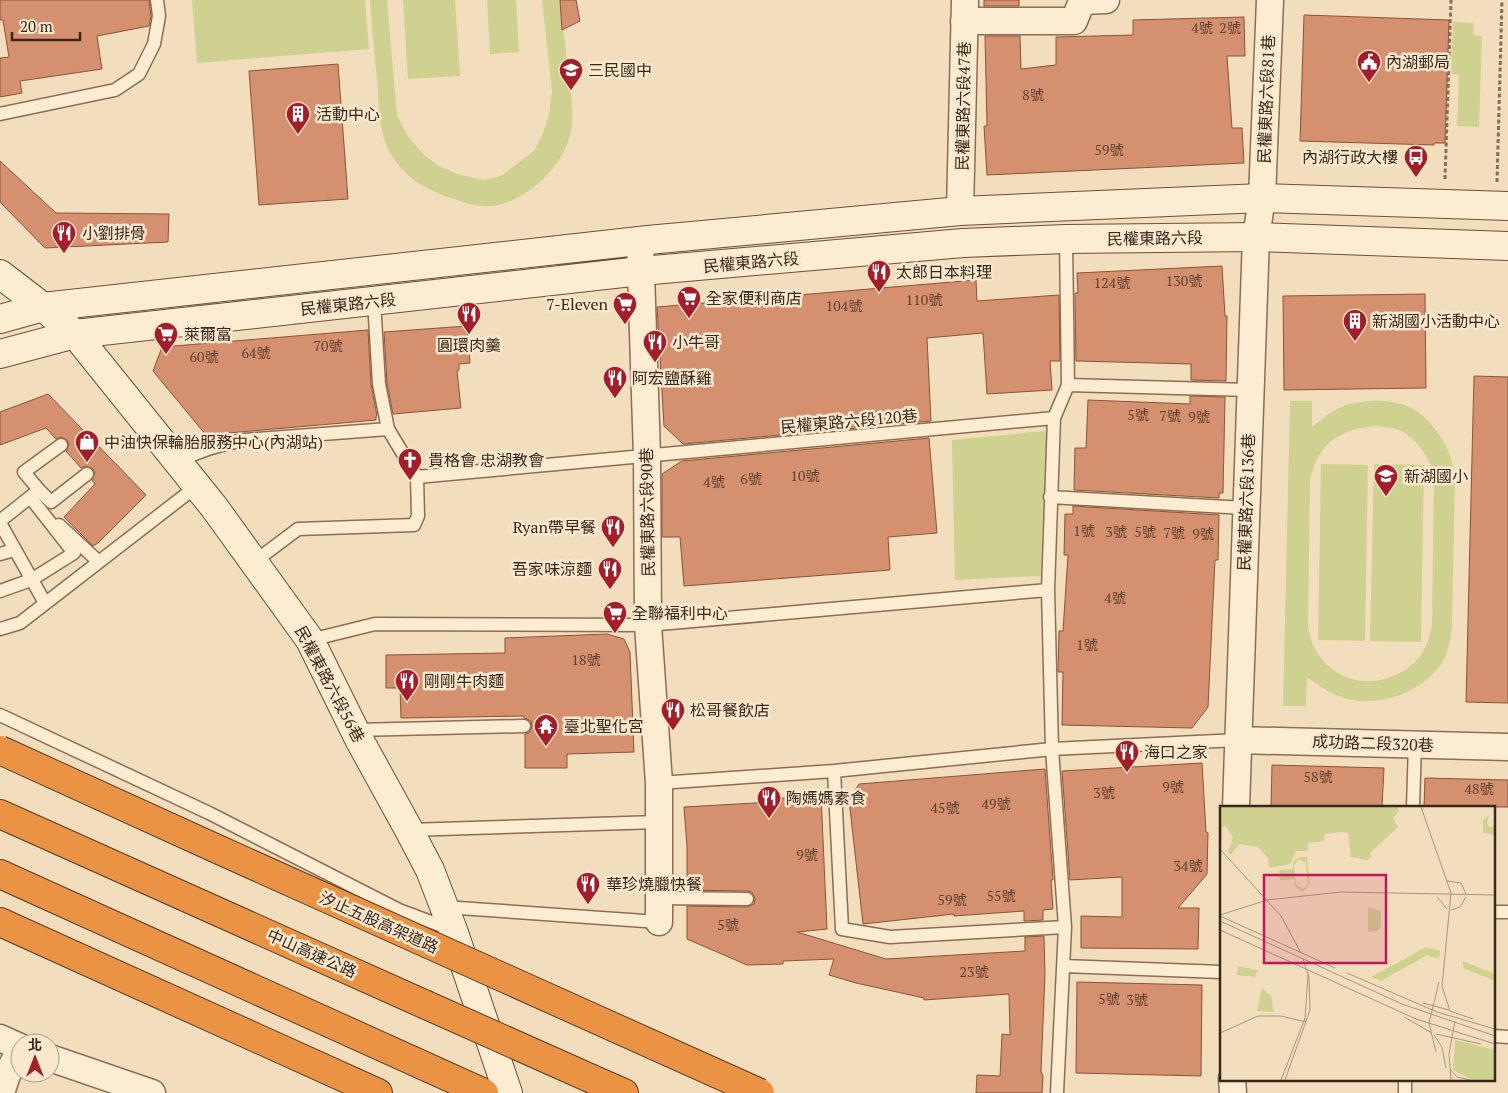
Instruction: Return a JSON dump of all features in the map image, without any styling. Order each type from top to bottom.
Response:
[{"type":"highway","name":"汐止五股高架道路","points":[[0,750],[760,1093]]},
{"type":"highway","name":"中山高速公路","points":[[0,814],[624,1093]]},
{"type":"highway","points":[[0,874],[484,1093]]},
{"type":"highway","points":[[0,922],[378,1093]]},
{"type":"main road","name":"民權東路六段","points":[[0,319],[43,306],[640,241],[960,211],[1262,198],[1502,206]]},
{"type":"main road","name":"民權東路六段","points":[[0,354],[75,334],[641,271],[963,243],[1066,239],[1256,237],[1508,246]]},
{"type":"main road","name":"民權東路六段56巷","points":[[0,274],[43,306],[75,334],[197,486],[310,640],[355,730],[430,870],[508,1093]]},
{"type":"street","points":[[965,11],[1074,21],[1082,1],[1106,0]]},
{"type":"street","name":"民權東路六段81巷","points":[[1262,198],[1270,0]]},
{"type":"street","name":"民權東路六段47巷","points":[[960,211],[965,11]]},
{"type":"street","name":"民權東路六段136巷","points":[[1236,806],[1256,237],[1262,198]]},
{"type":"street","name":"民權東路六段90巷","points":[[640,241],[647,456],[648,625],[659,783],[659,910]]},
{"type":"street","name":"成功路二段320巷","points":[[1238,740],[1508,747]]},
{"type":"street","points":[[60,1061],[152,1093]]},
{"type":"street","points":[[1,1093],[10,1068]]},
{"type":"street","points":[[1232,1080],[1232,1093]]},
{"type":"lane","points":[[0,114],[115,90],[139,74],[154,44],[159,16],[157,0]]},
{"type":"lane","points":[[1056,1093],[1065,927],[1052,749],[1048,590],[1054,418],[1068,385],[1066,239]]},
{"type":"lane","points":[[254,562],[298,529],[414,525],[418,516],[417,478],[388,429],[378,384],[374,301]]},
{"type":"lane","points":[[1068,385],[1250,390]]},
{"type":"lane","name":"民權東路六段120巷","points":[[417,478],[1054,418]]},
{"type":"lane","points":[[177,462],[224,444],[244,440],[388,429]]},
{"type":"lane","points":[[0,591],[31,580],[74,553],[35,494],[24,472],[61,445]]},
{"type":"lane","points":[[35,494],[51,502],[87,474]]},
{"type":"lane","points":[[0,629],[20,623],[197,486]]},
{"type":"lane","points":[[35,494],[0,522],[45,603]]},
{"type":"lane","points":[[35,494],[99,562]]},
{"type":"lane","points":[[1050,497],[1245,508]]},
{"type":"lane","points":[[0,554],[14,550]]},
{"type":"lane","points":[[310,640],[375,624],[648,625],[1048,590]]},
{"type":"lane","points":[[0,715],[209,813],[399,910],[448,919],[659,910],[747,899]]},
{"type":"lane","points":[[355,730],[524,726]]},
{"type":"lane","points":[[659,783],[834,770],[1052,749],[1238,740]]},
{"type":"lane","points":[[1413,806],[1415,744]]},
{"type":"lane","points":[[834,770],[842,929],[890,937],[1065,927]]},
{"type":"lane","points":[[409,830],[658,822]]},
{"type":"lane","points":[[1063,966],[1220,972]]},
{"type":"lane","points":[[1405,1080],[1405,1093]]},
{"type":"path","points":[[1444,204],[1451,0]]},
{"type":"path","points":[[1502,0],[1502,206]]},
{"type":"green space","points":[[192,0],[365,0],[369,49],[197,63]]},
{"type":"green space","points":[[370,0],[387,0],[397,115],[409,138],[423,154],[439,166],[460,175],[484,180],[501,176],[534,151],[543,133],[549,114],[552,91],[542,0],[560,0],[572,100],[571,128],[565,148],[558,161],[537,185],[510,201],[496,205],[477,206],[430,190],[406,173],[387,147],[382,129]]},
{"type":"green space","points":[[403,0],[455,0],[460,76],[408,79]]},
{"type":"green space","points":[[487,0],[516,0],[519,52],[490,54]]},
{"type":"green space","points":[[1453,22],[1474,23],[1473,35],[1482,36],[1479,127],[1457,126],[1459,75],[1451,74]]},
{"type":"green space","points":[[1290,401],[1312,401],[1312,427],[1333,411],[1349,404],[1387,401],[1405,405],[1424,417],[1439,435],[1447,448],[1455,476],[1452,626],[1446,655],[1437,670],[1427,680],[1402,694],[1375,701],[1348,699],[1326,690],[1307,677],[1306,706],[1283,706]],"holes":[[[1376,426],[1396,429],[1409,436],[1420,446],[1434,473],[1432,626],[1428,642],[1411,666],[1393,676],[1364,681],[1337,673],[1317,653],[1311,640],[1308,625],[1310,481],[1318,457],[1332,440],[1351,431]]]},
{"type":"green space","points":[[1046,431],[1041,576],[955,580],[952,440]]},
{"type":"green space","points":[[1321,464],[1368,465],[1365,641],[1318,640]]},
{"type":"green space","points":[[1374,464],[1424,465],[1421,642],[1370,641]]},
{"type":"building","points":[[0,0],[149,0],[151,16],[149,26],[97,36],[102,69],[20,81],[22,93],[0,97],[0,58],[9,57],[3,20],[0,20]]},
{"type":"building","points":[[560,0],[576,0],[580,21],[562,30]]},
{"type":"building","points":[[984,0],[1019,0],[1019,6],[984,6]]},
{"type":"building","name":"內湖郵局","points":[[1304,15],[1449,20],[1445,143],[1434,143],[1434,145],[1300,141]]},
{"type":"building","points":[[1244,17],[1245,56],[1227,56],[1232,128],[1242,128],[1244,163],[987,175],[984,126],[987,126],[985,36],[1020,36],[1021,69],[1056,65],[1056,37],[1133,35],[1133,20]]},
{"type":"building","name":"活動中心","points":[[338,64],[348,199],[259,205],[249,71]]},
{"type":"building","points":[[0,161],[56,213],[169,214],[168,242],[45,248],[0,202]]},
{"type":"building","points":[[1222,266],[1225,316],[1227,316],[1226,381],[1191,380],[1191,364],[1076,361],[1075,293],[1078,293],[1077,273]]},
{"type":"building","points":[[976,280],[977,301],[1059,295],[1060,361],[1050,361],[1052,390],[987,394],[983,333],[927,338],[931,421],[683,444],[664,426],[657,307]]},
{"type":"building","name":"新湖國小活動中心","points":[[1425,294],[1426,388],[1284,390],[1283,296]]},
{"type":"building","points":[[467,326],[470,363],[459,364],[459,370],[457,371],[461,408],[393,414],[387,383],[384,332]]},
{"type":"building","points":[[368,330],[371,384],[377,416],[376,420],[206,435],[153,371],[162,347]]},
{"type":"building","points":[[1474,376],[1508,377],[1508,703],[1466,702]]},
{"type":"building","points":[[48,394],[146,495],[93,546],[64,517],[95,484],[92,480],[95,473],[93,469],[86,466],[81,468],[66,451],[69,445],[67,440],[61,437],[56,439],[46,428],[0,445],[0,412]]},
{"type":"building","points":[[1190,396],[1225,397],[1223,493],[1219,493],[1219,498],[1074,490],[1075,448],[1086,448],[1088,400],[1190,404]]},
{"type":"building","points":[[929,438],[937,533],[888,537],[890,570],[684,586],[680,537],[662,537],[662,474],[682,461]]},
{"type":"building","points":[[1073,506],[1219,515],[1218,560],[1215,560],[1208,707],[1192,728],[1062,725],[1063,672],[1058,672],[1059,631],[1063,631],[1068,555],[1064,555],[1065,514],[1073,514]]},
{"type":"building","points":[[607,634],[624,639],[630,652],[634,752],[567,754],[567,768],[525,768],[525,734],[529,733],[532,726],[531,721],[524,718],[524,716],[401,718],[400,688],[386,688],[386,655],[505,653],[505,638]]},
{"type":"building","points":[[1202,763],[1206,832],[1208,833],[1207,874],[1178,908],[1199,908],[1198,949],[1081,948],[1081,916],[1122,917],[1122,877],[1070,880],[1062,771]]},
{"type":"building","points":[[1272,765],[1384,768],[1382,806],[1271,806]]},
{"type":"building","points":[[1045,769],[1053,880],[1051,880],[1053,909],[1043,910],[1043,920],[1024,921],[1024,911],[954,916],[954,914],[863,924],[849,800],[859,784]]},
{"type":"building","points":[[1425,778],[1508,780],[1508,807],[1424,806]]},
{"type":"building","points":[[821,795],[827,929],[797,932],[886,959],[1025,951],[1025,937],[1044,936],[1042,1093],[976,1093],[977,1075],[1000,1076],[1002,1034],[1010,1035],[1009,994],[924,1000],[924,998],[829,975],[834,959],[783,961],[783,964],[747,965],[687,939],[687,906],[747,907],[754,904],[755,899],[752,892],[747,891],[687,890],[687,847],[684,807],[773,802],[772,799]]},
{"type":"building","points":[[1077,982],[1202,985],[1201,1076],[1076,1073]]},
{"type":"place","name":"內湖郵局","points":[[1369,83]]},
{"type":"place","name":"三民國中","points":[[571,91]]},
{"type":"place","name":"活動中心","points":[[298,135]]},
{"type":"place","name":"內湖行政大樓","points":[[1416,178]]},
{"type":"place","name":"小劉排骨","points":[[64,254]]},
{"type":"place","name":"太郎日本料理","points":[[879,293]]},
{"type":"place","name":"全家便利商店","points":[[689,319]]},
{"type":"place","name":"7-Eleven","points":[[625,325]]},
{"type":"place","name":"圓環肉羹","points":[[469,335]]},
{"type":"place","name":"新湖國小活動中心","points":[[1355,342]]},
{"type":"place","name":"萊爾富","points":[[166,355]]},
{"type":"place","name":"小牛哥","points":[[655,363]]},
{"type":"place","name":"阿宏鹽酥雞","points":[[615,399]]},
{"type":"place","name":"中油快保輪胎服務中心(內湖站)","points":[[87,463]]},
{"type":"place","name":"貴格會 忠湖教會","points":[[410,481]]},
{"type":"place","name":"新湖國小","points":[[1386,497]]},
{"type":"place","name":"Ryan帶早餐","points":[[613,548]]},
{"type":"place","name":"吾家味涼麵","points":[[610,590]]},
{"type":"place","name":"全聯福利中心","points":[[615,634]]},
{"type":"place","name":"剛剛牛肉麵","points":[[407,702]]},
{"type":"place","name":"松哥餐飲店","points":[[673,731]]},
{"type":"place","name":"臺北聖化宮","points":[[546,747]]},
{"type":"place","name":"海口之家","points":[[1127,773]]},
{"type":"place","name":"陶媽媽素食","points":[[769,819]]},
{"type":"place","name":"華珍燒臘快餐","points":[[588,905]]}]
